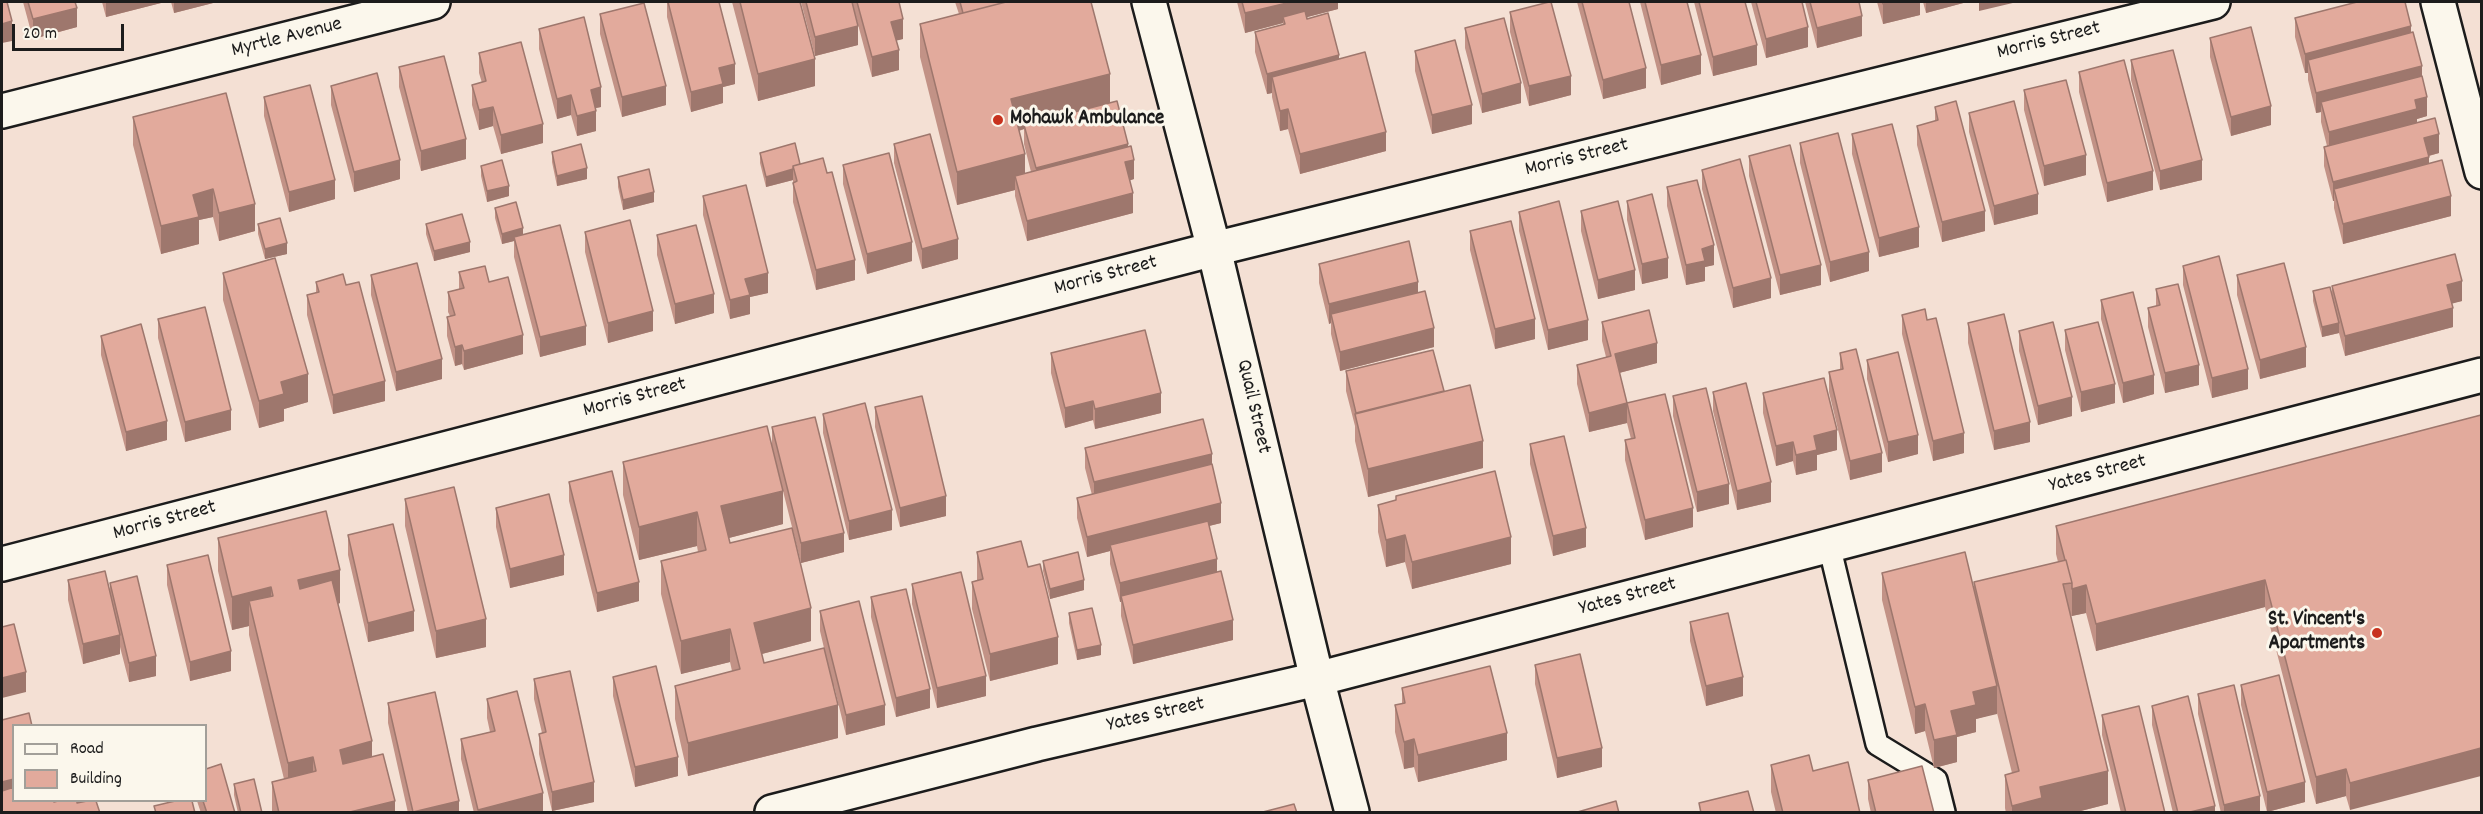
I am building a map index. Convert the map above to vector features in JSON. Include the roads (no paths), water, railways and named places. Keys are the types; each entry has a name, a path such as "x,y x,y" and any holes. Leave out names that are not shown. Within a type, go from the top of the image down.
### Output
{"street":[{"name":"Myrtle Avenue","path":"2,111 433,2"},
{"name":"Quail Street","path":"1149,2 1214,249 1317,679 1352,813"},
{"name":"Morris Street","path":"2,564 1214,249 2213,2"},
{"path":"2438,2 2481,172"},
{"name":"Yates Street","path":"772,813 1037,744 1317,679 2481,375"}],"lane":[{"path":"1829,545 1876,744 1936,780 1944,813"}],"place":[{"name":"Mohawk Ambulance","path":"998,120"},
{"name":"St. Vincent's Apartments","path":"2377,633"}]}
